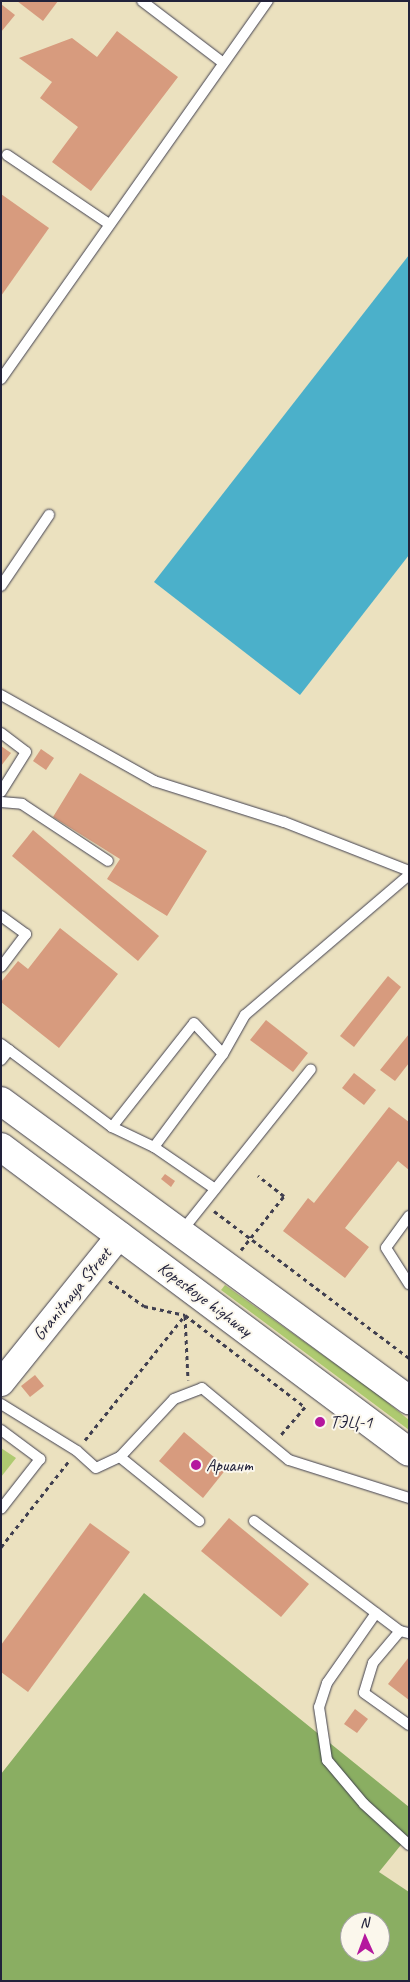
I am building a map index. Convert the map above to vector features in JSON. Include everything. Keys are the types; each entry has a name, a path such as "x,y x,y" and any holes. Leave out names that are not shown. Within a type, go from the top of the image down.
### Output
{"main road":[{"path":"1,1101 409,1400"},
{"name":"Kopeskoye highway","path":"1,1147 409,1452"},
{"name":"Granitnaya Street","path":"120,1235 143,1205"}],"street":[{"name":"Granitnaya Street","path":"1,1383 120,1235"}],"lane":[{"path":"142,1 222,62"},
{"path":"1,379 222,62 268,1"},
{"path":"8,155 109,224"},
{"path":"1,586 49,515"},
{"path":"1,695 154,781 284,822 409,870"},
{"path":"1,733 26,752 1,792"},
{"path":"1,802 22,804 108,861"},
{"path":"154,1147 223,1054 245,1014 409,875"},
{"path":"1,916 26,934 1,967"},
{"path":"112,1126 194,1023 223,1054"},
{"path":"1,1060 5,1047 112,1126 154,1147 215,1188"},
{"path":"181,1233 311,1069"},
{"path":"409,1216 386,1248 409,1284"},
{"path":"1,1404 77,1451 96,1468 120,1457 174,1399 202,1388 289,1460 409,1498"},
{"path":"1,1430 40,1459 1,1508"},
{"path":"120,1457 199,1521"},
{"path":"254,1521 404,1632 372,1663 364,1693 409,1725"},
{"path":"376,1613 327,1683 318,1708 327,1760 364,1804 409,1845"}],"path":[{"path":"229,1267 284,1196 258,1176"},
{"path":"204,1204 409,1358"},
{"path":"185,1316 188,1394"},
{"path":"185,1316 305,1407 272,1446"},
{"path":"1,1547 185,1316"}],"green space":[{"path":"225,1285 376,1393 409,1420 409,1430 221,1290"},
{"path":"1,1448 16,1458 1,1477"},
{"path":"144,1593 409,1807 409,1835 379,1872 409,1892 409,1981 1,1981 1,1774"}],"water":[{"path":"409,255 409,555 300,695 154,582"}],"building":[{"path":"17,1 58,1 43,21"},
{"path":"1,4 15,15 1,32"},
{"path":"117,31 178,77 91,191 52,162 78,127 40,98 52,82 19,58 72,38 97,57"},
{"path":"1,194 49,228 1,296"},
{"path":"1,746 11,753 1,766"},
{"path":"41,749 54,758 46,770 33,761"},
{"path":"80,773 207,851 167,916 107,879 120,859 53,817"},
{"path":"33,830 159,936 138,961 12,856"},
{"path":"60,928 118,974 59,1048 1,1002 1,982 18,961 28,969"},
{"path":"388,976 401,987 354,1047 340,1036"},
{"path":"266,1020 308,1053 293,1072 250,1040"},
{"path":"409,1034 409,1063 395,1081 380,1070"},
{"path":"354,1073 376,1090 364,1105 342,1088"},
{"path":"389,1107 409,1122 409,1170 398,1161 345,1228 369,1247 345,1278 283,1231 308,1198 314,1203"},
{"path":"165,1174 175,1181 171,1187 161,1179"},
{"path":"35,1375 44,1386 30,1397 21,1386"},
{"path":"184,1432 227,1468 203,1498 159,1461"},
{"path":"229,1518 309,1584 281,1617 201,1551"},
{"path":"90,1523 130,1552 28,1692 1,1672 1,1645"},
{"path":"409,1657 409,1700 388,1684"},
{"path":"355,1709 368,1719 357,1733 344,1724"}],"place":[{"name":"ТЭЦ-1","path":"320,1422"},
{"name":"Ариант","path":"196,1465"}]}
